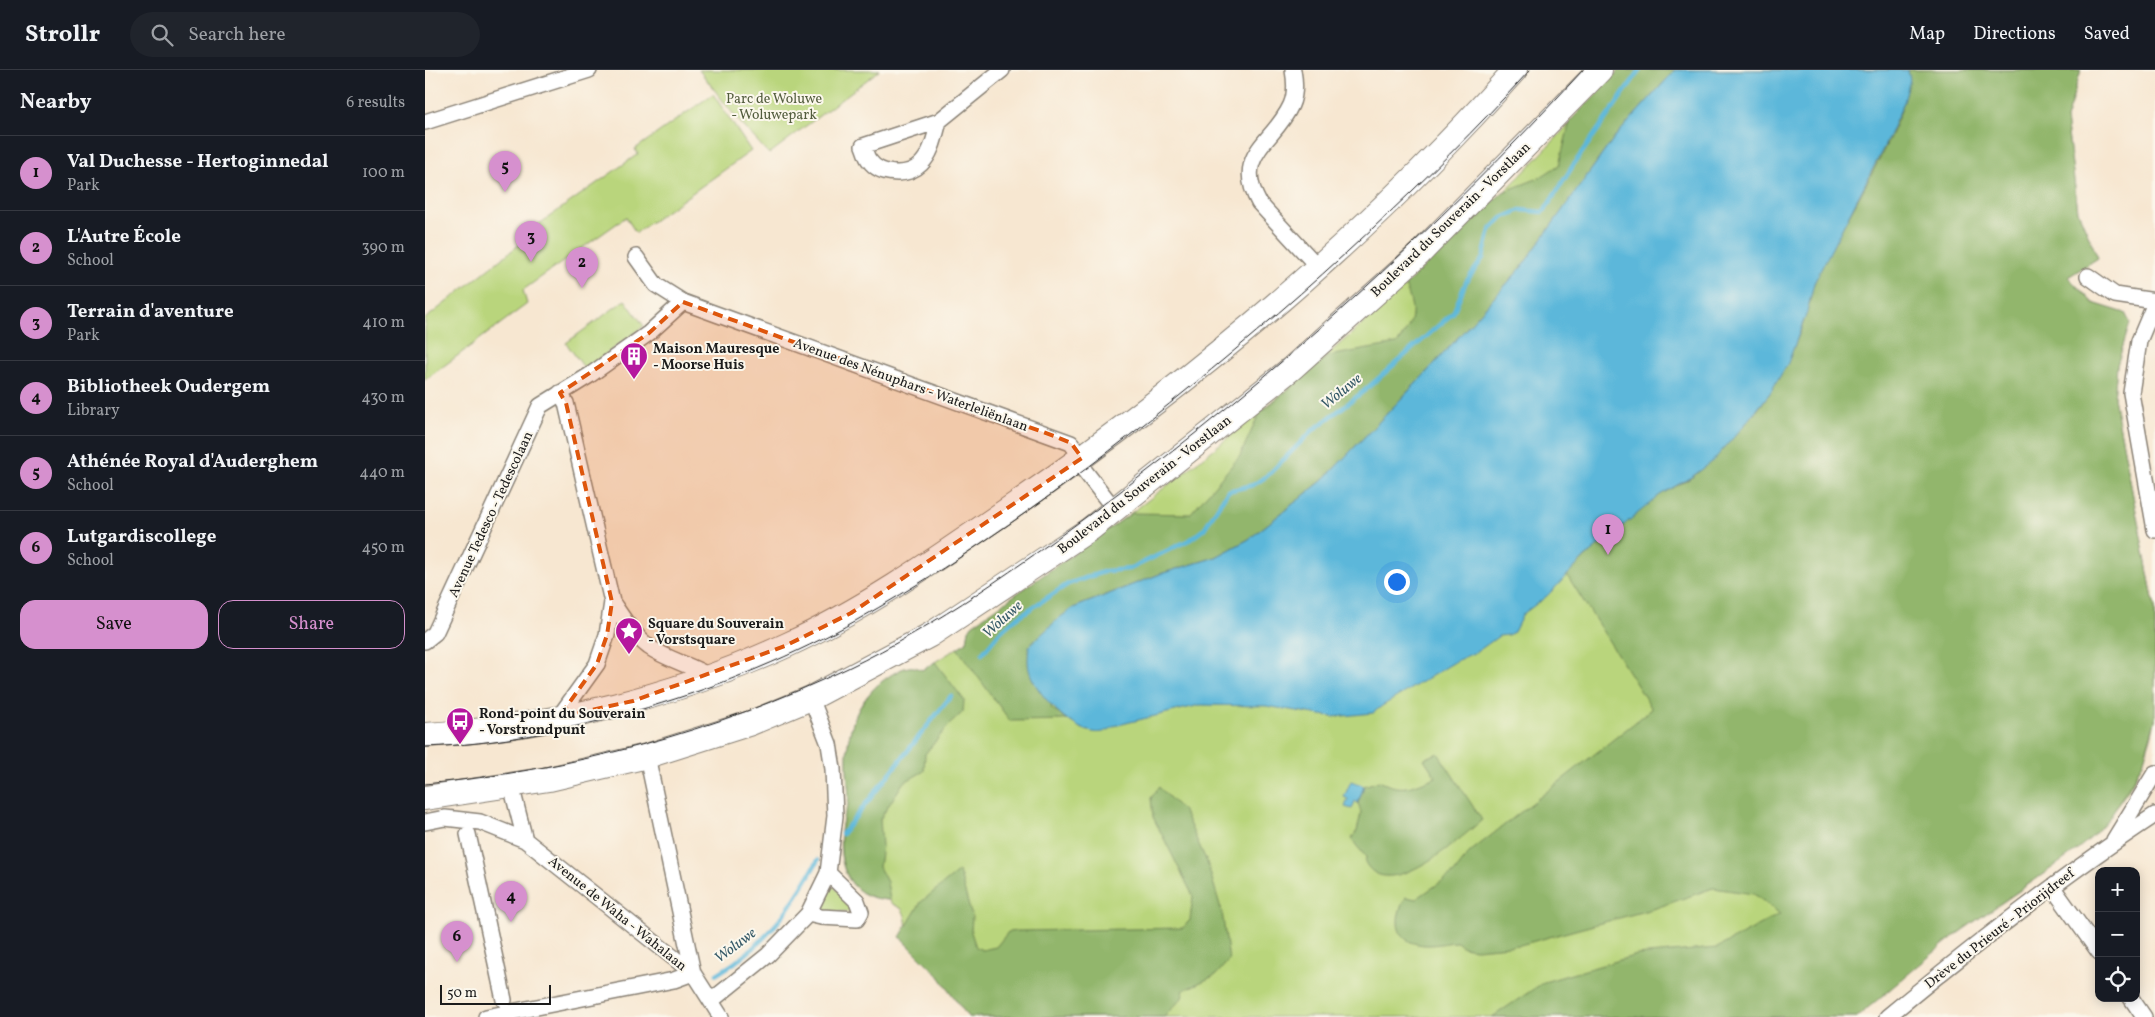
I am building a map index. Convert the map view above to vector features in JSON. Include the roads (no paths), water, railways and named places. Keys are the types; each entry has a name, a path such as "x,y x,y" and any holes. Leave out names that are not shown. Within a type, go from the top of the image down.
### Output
{"main road":[{"path":"425,735 523,723 633,701 709,676 785,646 851,613 962,541 1082,458 1253,326 1441,150 1515,70"},
{"name":"Boulevard du Souverain - Vorstlaan","path":"425,798 511,785 647,756 751,723 811,698 930,635 1029,572 1115,510 1292,368 1418,254 1600,70"}],"street":[{"path":"425,122 589,70"},
{"path":"939,121 932,146 921,164 902,174 882,170 870,161 863,146 939,121 1002,70"},
{"path":"1293,70 1295,85 1292,104 1253,157 1249,171 1252,191 1259,203 1318,267"},
{"name":"Avenue des Nénuphars - Waterleliënlaan","path":"636,257 656,285 683,302 1054,436 1071,443 1082,458"},
{"path":"2088,276 2115,295 2155,302 2139,341 2131,393 2155,530"},
{"name":"Avenue Tedesco - Tedescolaan","path":"425,641 435,633 540,406 649,333 683,302"},
{"path":"560,393 566,403 612,602 629,629 650,648 694,667 709,676"},
{"path":"1082,458 1084,470 1115,510"},
{"path":"559,717 597,664 607,635 612,602"},
{"path":"711,1001 768,955 807,914 828,873 835,816 833,769 829,744 811,698"},
{"path":"486,1017 674,980 693,973 647,756"},
{"path":"2113,842 2155,774"},
{"path":"511,785 525,840"},
{"name":"Drève du Prieuré - Priorijdreef","path":"1887,1017 1939,974 2113,842 2155,816"},
{"name":"Avenue de Waha - Wahalaan","path":"425,822 445,818 480,822 525,840 693,973 721,1017"},
{"path":"468,834 504,1000"},
{"path":"807,914 821,917 857,918 861,912 857,901 828,873"},
{"path":"2053,888 2095,946"},
{"path":"2134,1002 2144,1017"}],"water":[{"path":"1675,70 1908,70 1910,80 1904,102 1885,145 1814,283 1807,312 1788,363 1770,393 1712,462 1693,476 1660,495 1585,557 1547,596 1523,614 1514,632 1499,636 1478,651 1458,660 1373,713 1333,717 1266,706 1200,705 1114,726 1104,732 1091,732 1079,727 1054,707 1043,695 1030,673 1028,663 1029,646 1059,618 1073,608 1160,574 1216,557 1249,539 1323,480 1424,375 1521,268 1614,138"},
{"path":"1351,781 1364,786 1358,803 1355,801 1352,809 1345,807 1348,799 1344,797"}],"waterway":[{"name":"Woluwe","path":"982,654 1000,632 1015,619 1068,584 1106,571 1130,569 1191,539 1204,529 1228,491 1253,485 1267,476 1312,431 1364,391 1453,313 1466,282 1483,258 1490,230 1502,218 1520,210 1542,212 1545,210 1574,164 1640,70"},
{"name":"Woluwe","path":"842,834 951,696"},
{"name":"Woluwe","path":"717,974 750,951 776,924 798,894 818,860"}],"tram line":[{"path":"425,747 479,743 534,735 648,708 758,668 809,645 901,595 986,540 1110,451 1234,351 1279,313 1408,195 1530,70"},
{"path":"425,784 480,778 588,758 642,745 694,729 798,691 881,651 947,613 1010,572 1101,506 1166,457 1292,353 1412,244 1583,70"}],"place":[{"name":"Athénée Royal d'Auderghem","path":"505,192"},
{"name":"Terrain d'aventure","path":"531,262"},
{"name":"L'Autre École","path":"582,288"},
{"name":"Maison Mauresque - Moorse Huis","path":"634,380"},
{"name":"Val Duchesse - Hertoginnedal","path":"1608,555"},
{"name":"Square du Souverain - Vorstsquare","path":"629,655"},
{"name":"Rond-point du Souverain - Vorstrondpunt","path":"460,745"},
{"name":"Bibliotheek Oudergem","path":"511,922"},
{"name":"Lutgardiscollege","path":"457,962"}],"park label":[{"name":"Parc de Woluwe - Woluwepark","path":"774,106"}]}
